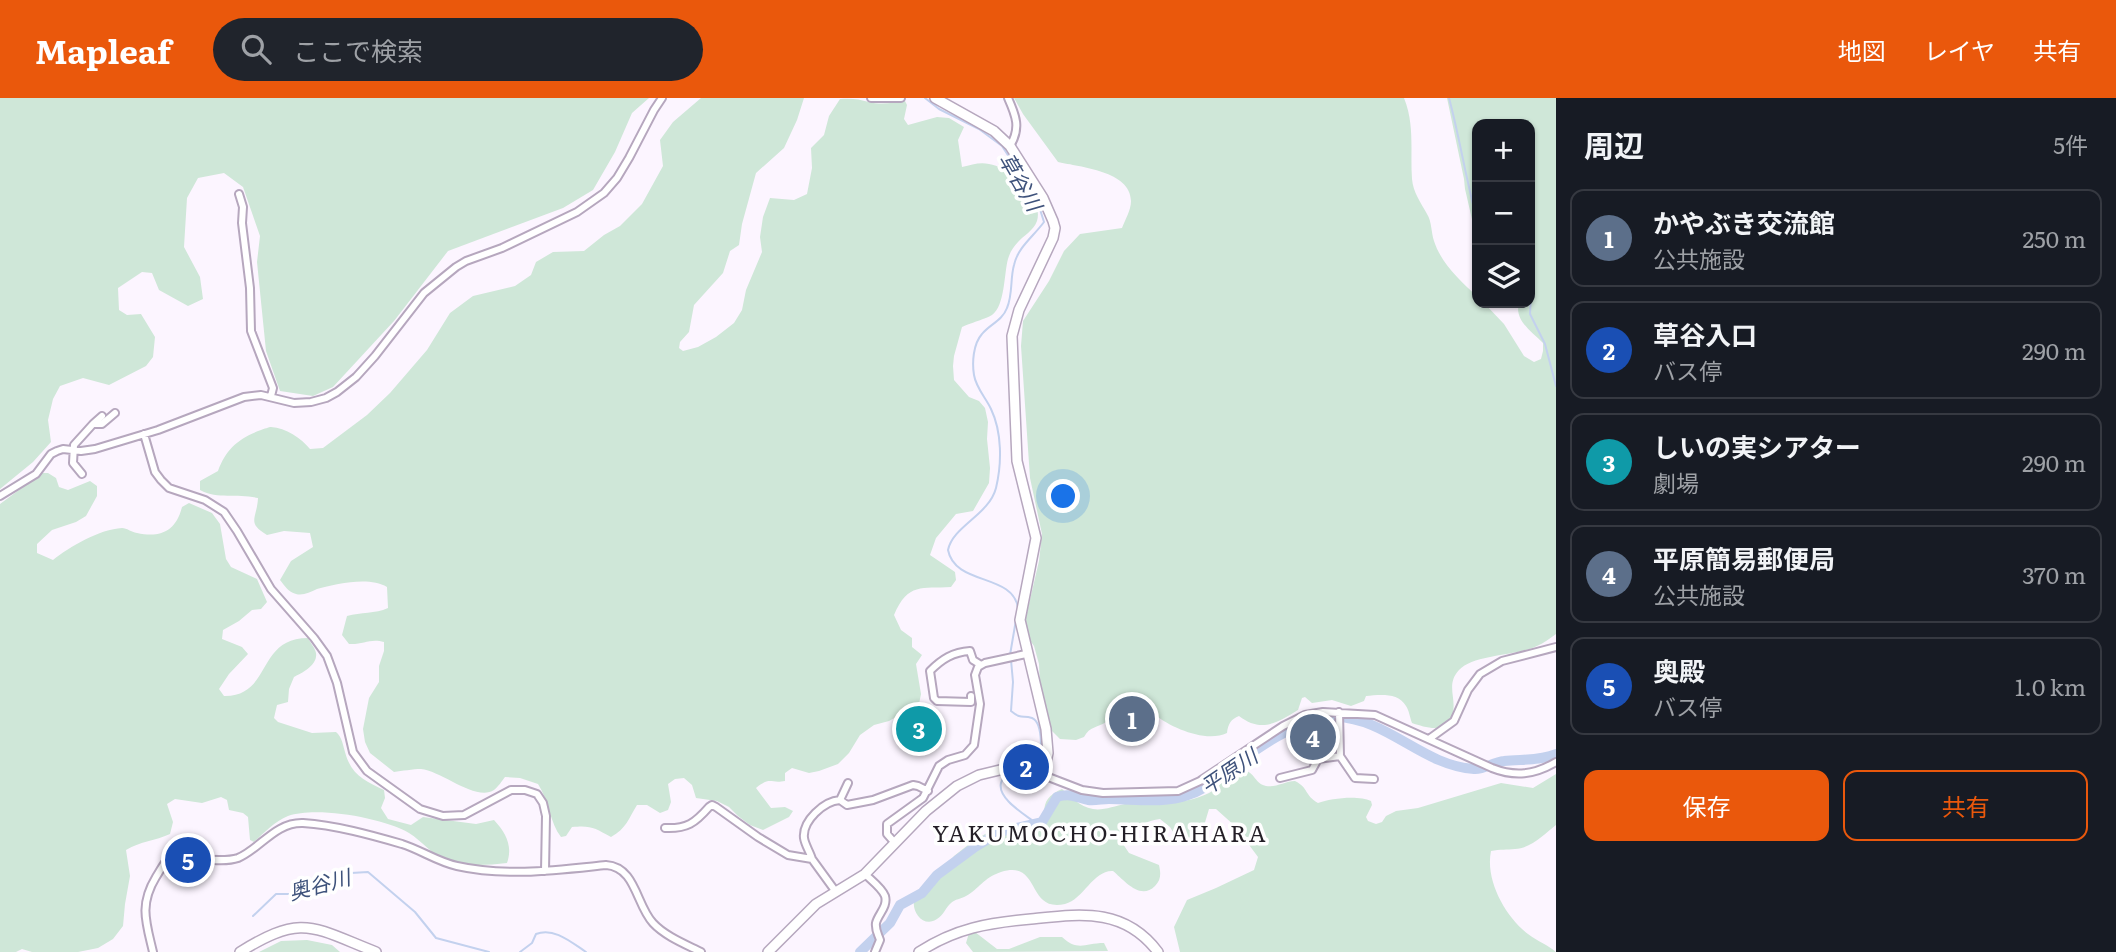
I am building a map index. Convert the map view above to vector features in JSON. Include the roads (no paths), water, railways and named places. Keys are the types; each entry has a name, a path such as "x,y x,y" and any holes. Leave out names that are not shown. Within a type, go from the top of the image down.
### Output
{"main road":[{"path":"768,952 808,910 865,874 932,805 968,780 1008,768 1023,768 1038,773 1047,763 1048,740 1020,620 1036,538 1017,461 1012,336 1015,320 1049,248 1055,228 1043,198 1010,146 993,131 935,98"},
{"path":"919,952 968,928 1077,914 1101,916 1125,924 1142,935 1158,952"},
{"path":"240,952 265,936 298,927 316,928 376,952"}],"street":[{"path":"0,496 36,474 51,454 57,451 88,451 144,434 244,397 271,396 294,403 311,402 337,392 375,356 424,293 456,267 577,212 598,198 617,178 663,98"},
{"path":"871,98 901,98"},
{"path":"1008,98 1017,122 1016,136 1010,146"},
{"path":"239,194 243,207 251,331 273,388 271,396"},
{"path":"93,424 102,424 115,413"},
{"path":"82,474 72,463 76,441 102,416"},
{"path":"144,434 155,472 161,480 169,488 205,500 224,512 271,589 327,656 337,683 353,752 367,771 420,809 443,816 464,815 511,790 525,790 537,794 547,816 545,870"},
{"path":"1429,739 1454,721 1468,690 1480,674 1502,661 1556,647"},
{"path":"971,696 971,702 937,701 934,698 930,671 952,653 959,651 970,651 973,660 981,665"},
{"path":"894,843 887,834 887,824 919,803 928,791 939,766 965,755 974,745 980,704 975,675 981,665 1026,653"},
{"path":"1038,773 1082,790 1103,793 1178,790 1200,781 1268,734 1314,713 1375,715 1491,768 1511,774 1521,775 1542,770 1556,762"},
{"path":"1339,713 1340,756 1356,778 1374,779"},
{"path":"1280,778 1312,770 1318,759 1340,756"},
{"path":"839,800 848,783"},
{"path":"839,800 844,805 851,805 913,785 928,791"},
{"path":"836,891 812,859 804,835 806,827 827,804 839,800"},
{"path":"665,828 678,829 692,824 712,805 788,855 812,859"},
{"path":"153,952 145,914 145,900 165,862 172,858 239,858 273,833 290,824 300,823 326,826 403,845 460,867 516,872 606,865 621,869 656,926 701,952"},
{"path":"865,874 884,893 885,898 884,908 876,922 878,935 875,952"}],"waterway":[{"name":"草谷川","path":"925,98 939,109 979,129 1002,146 1037,200 1044,222 1022,247 1016,259 1005,312 982,334 975,348 975,380 991,409 997,428 1000,448 998,478 996,488 986,506 957,534 948,550 961,569 1006,589 1014,597 1018,608 1010,655"},
{"path":"1449,98 1472,199"},
{"path":"1530,308 1530,314 1545,344 1556,386"},
{"path":"1011,660 1011,711 1032,718 1039,727 1041,750 1037,768"},
{"name":"平原川","path":"860,952 890,923 900,905 922,893 937,875 1000,832 1042,822 1057,797 1069,795 1091,800 1178,798 1203,788 1277,737 1307,723 1336,717 1354,719 1389,733 1438,760 1474,769 1500,762 1537,759 1556,754"},
{"path":"1031,774 1003,778 1001,789 1013,806 1037,824"},
{"name":"奥谷川","path":"253,916 276,894 290,894 328,879 347,879 351,873 368,872 415,912 436,938 489,952"},
{"name":"奥谷川","path":"520,952 532,943 536,934 543,932 556,934 586,952"}],"place":[{"name":"かやぶき交流館","path":"1132,719"},
{"name":"しいの実シアター","path":"919,729"},
{"name":"平原簡易郵便局","path":"1313,737"},
{"name":"草谷入口","path":"1026,767"},
{"name":"奥殿","path":"188,860"}],"district":[{"name":"YAKUMOCHO-HIRAHARA","path":"1100,832"}]}
